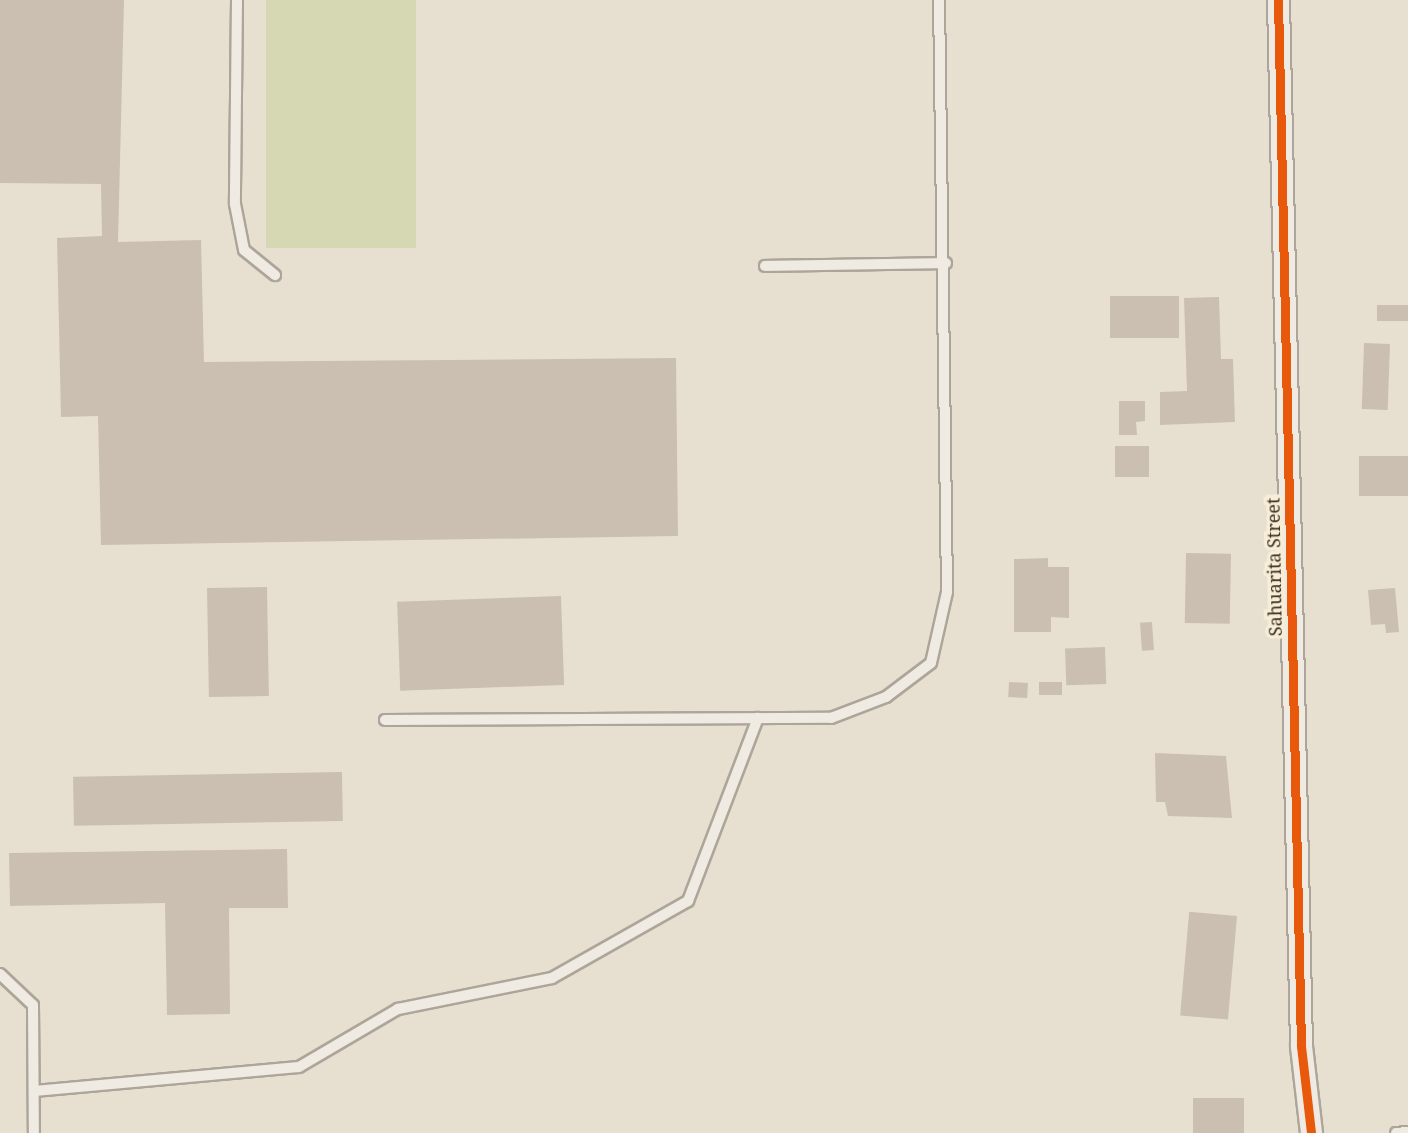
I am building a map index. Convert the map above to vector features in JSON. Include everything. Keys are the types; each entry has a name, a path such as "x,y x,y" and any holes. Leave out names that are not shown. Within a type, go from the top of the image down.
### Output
{"street":[{"name":"Sahuarita Street","path":"1278,0 1301,1046 1311,1133"}],"lane":[{"path":"237,0 235,204 244,250 275,275"},
{"path":"385,720 831,718 886,697 931,663 947,592 946,263 939,0"},
{"path":"765,266 946,263"},
{"path":"34,1091 299,1067 398,1009 552,978 688,901 758,719"},
{"path":"0,974 33,1005 34,1133"},
{"path":"1396,1133 1408,1132"}],"green space":[{"path":"266,0 416,0 416,248 266,248"}],"building":[{"path":"0,0 124,0 118,242 201,240 204,362 676,358 678,536 101,545 98,416 61,417 57,238 102,236 101,184 0,183"},
{"path":"1110,296 1179,296 1179,338 1110,338"},
{"path":"1219,297 1221,359 1233,359 1235,422 1160,425 1160,392 1187,391 1184,298"},
{"path":"1377,305 1408,305 1408,321 1377,321"},
{"path":"1364,343 1390,344 1388,410 1362,409"},
{"path":"1119,401 1145,401 1145,421 1136,422 1137,435 1119,435"},
{"path":"1115,446 1149,446 1149,477 1115,477"},
{"path":"1359,456 1408,456 1408,496 1359,496"},
{"path":"1186,553 1231,554 1230,624 1185,623"},
{"path":"1048,558 1048,567 1069,567 1069,618 1051,617 1051,632 1014,632 1014,559"},
{"path":"267,587 269,696 209,697 207,588"},
{"path":"1395,588 1399,632 1386,633 1385,624 1371,625 1368,590"},
{"path":"561,596 564,685 400,691 397,602"},
{"path":"1152,622 1154,650 1142,651 1140,623"},
{"path":"1105,647 1106,684 1066,685 1065,648"},
{"path":"1009,682 1028,683 1027,698 1008,697"},
{"path":"1039,682 1062,682 1062,695 1039,695"},
{"path":"1155,753 1226,756 1232,818 1168,816 1165,802 1156,802"},
{"path":"342,772 343,821 74,826 73,777"},
{"path":"287,849 288,908 229,908 230,1014 167,1015 165,903 10,906 9,853"},
{"path":"1189,912 1237,916 1228,1020 1180,1015"},
{"path":"1193,1098 1244,1098 1244,1133 1193,1133"}],"cycle path":[{"path":"1278,0 1301,1046 1311,1133"}]}
